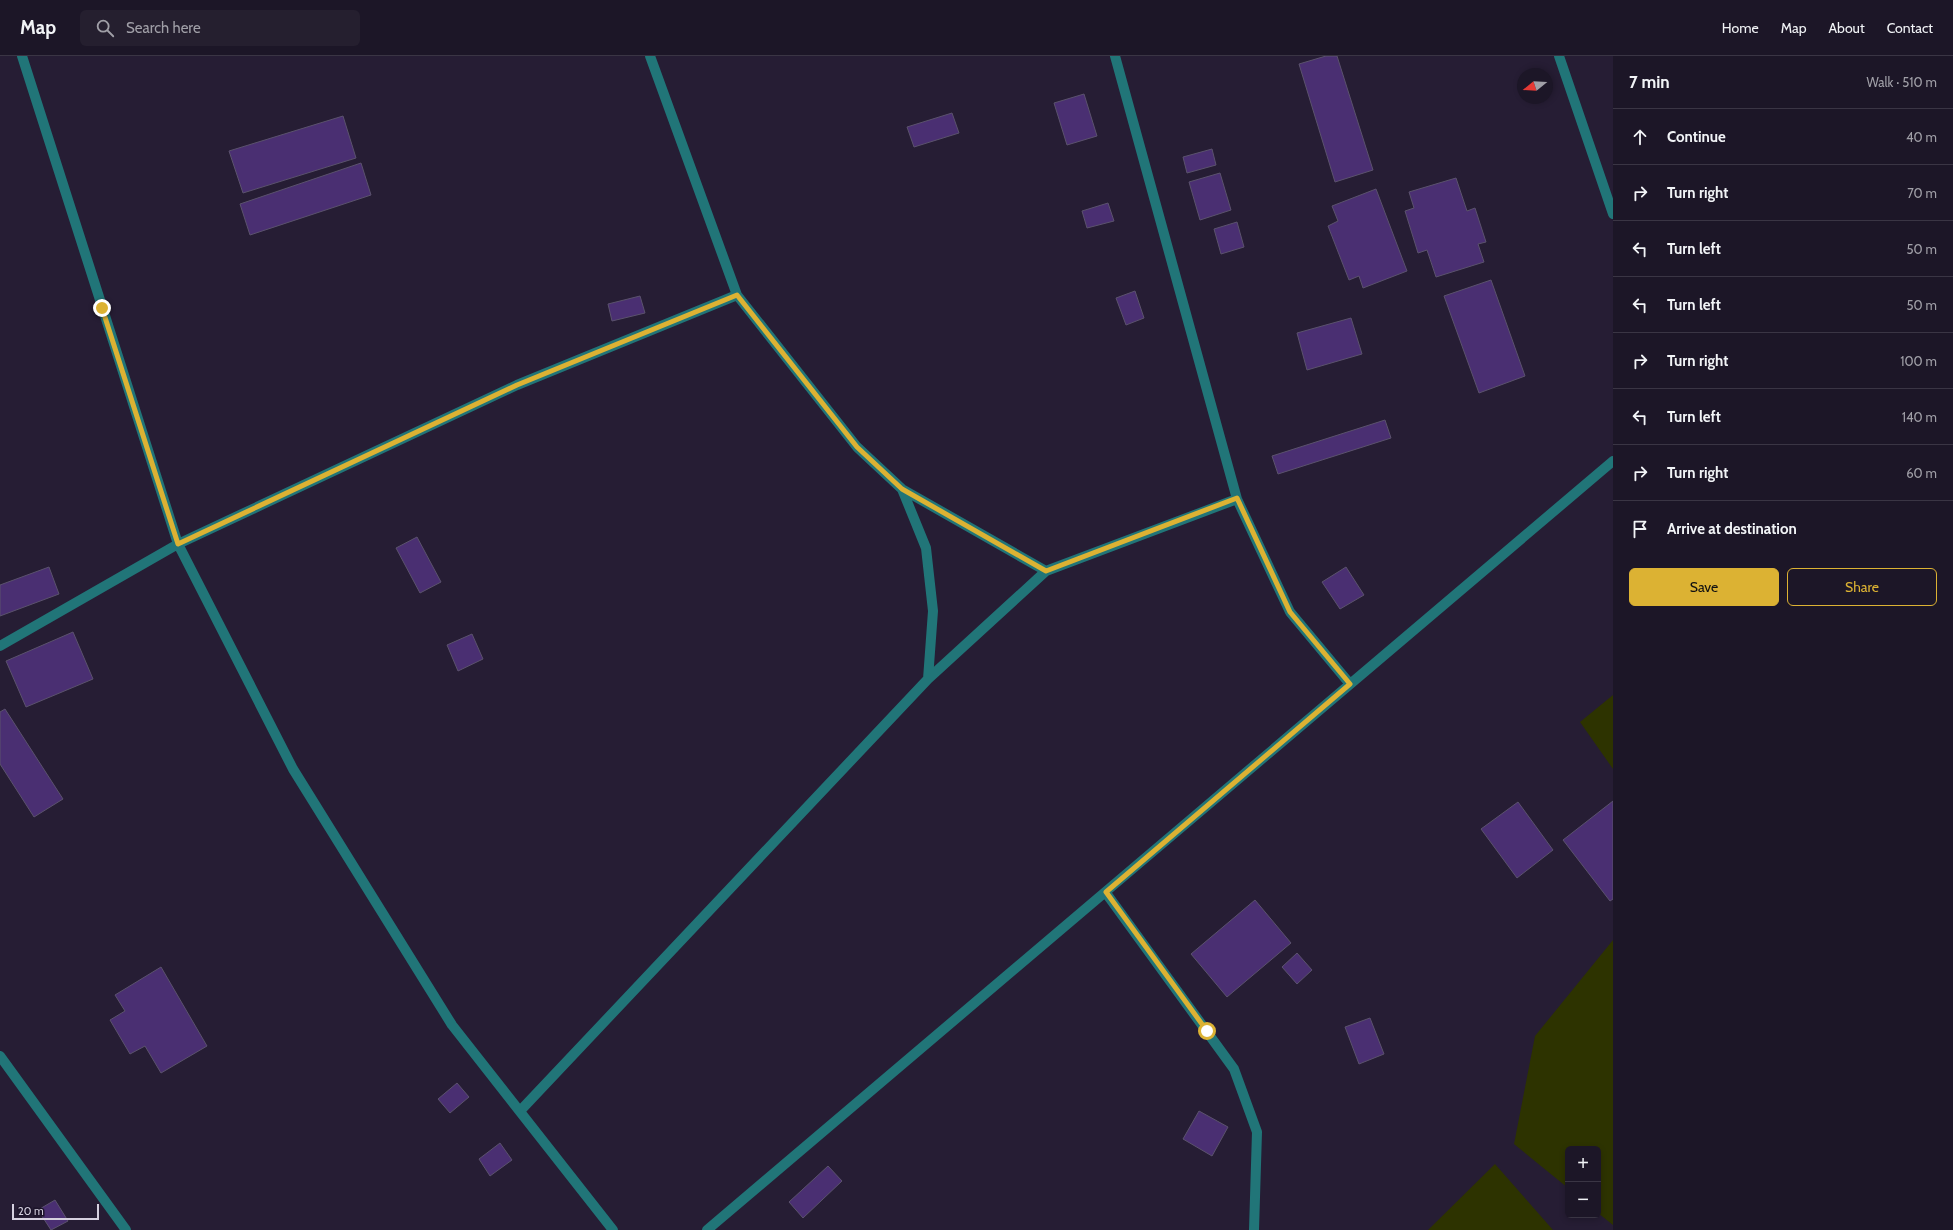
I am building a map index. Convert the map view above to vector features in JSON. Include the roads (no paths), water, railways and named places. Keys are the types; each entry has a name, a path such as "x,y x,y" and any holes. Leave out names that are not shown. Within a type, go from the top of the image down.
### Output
{"street":[{"path":"22,56 178,544 293,769 452,1025 613,1230"},
{"path":"650,56 737,295 857,447 902,489 1046,571"},
{"path":"1115,56 1237,498 1290,612 1350,684"},
{"path":"1559,56 1613,214"},
{"path":"0,646 178,544 517,385 737,295"},
{"path":"707,1230 1613,461"},
{"path":"902,489 926,548 933,611 928,679"},
{"path":"520,1111 928,679 1046,571 1237,498"},
{"path":"1106,892 1234,1069 1257,1132 1254,1230"},
{"path":"0,1056 126,1230"}]}
